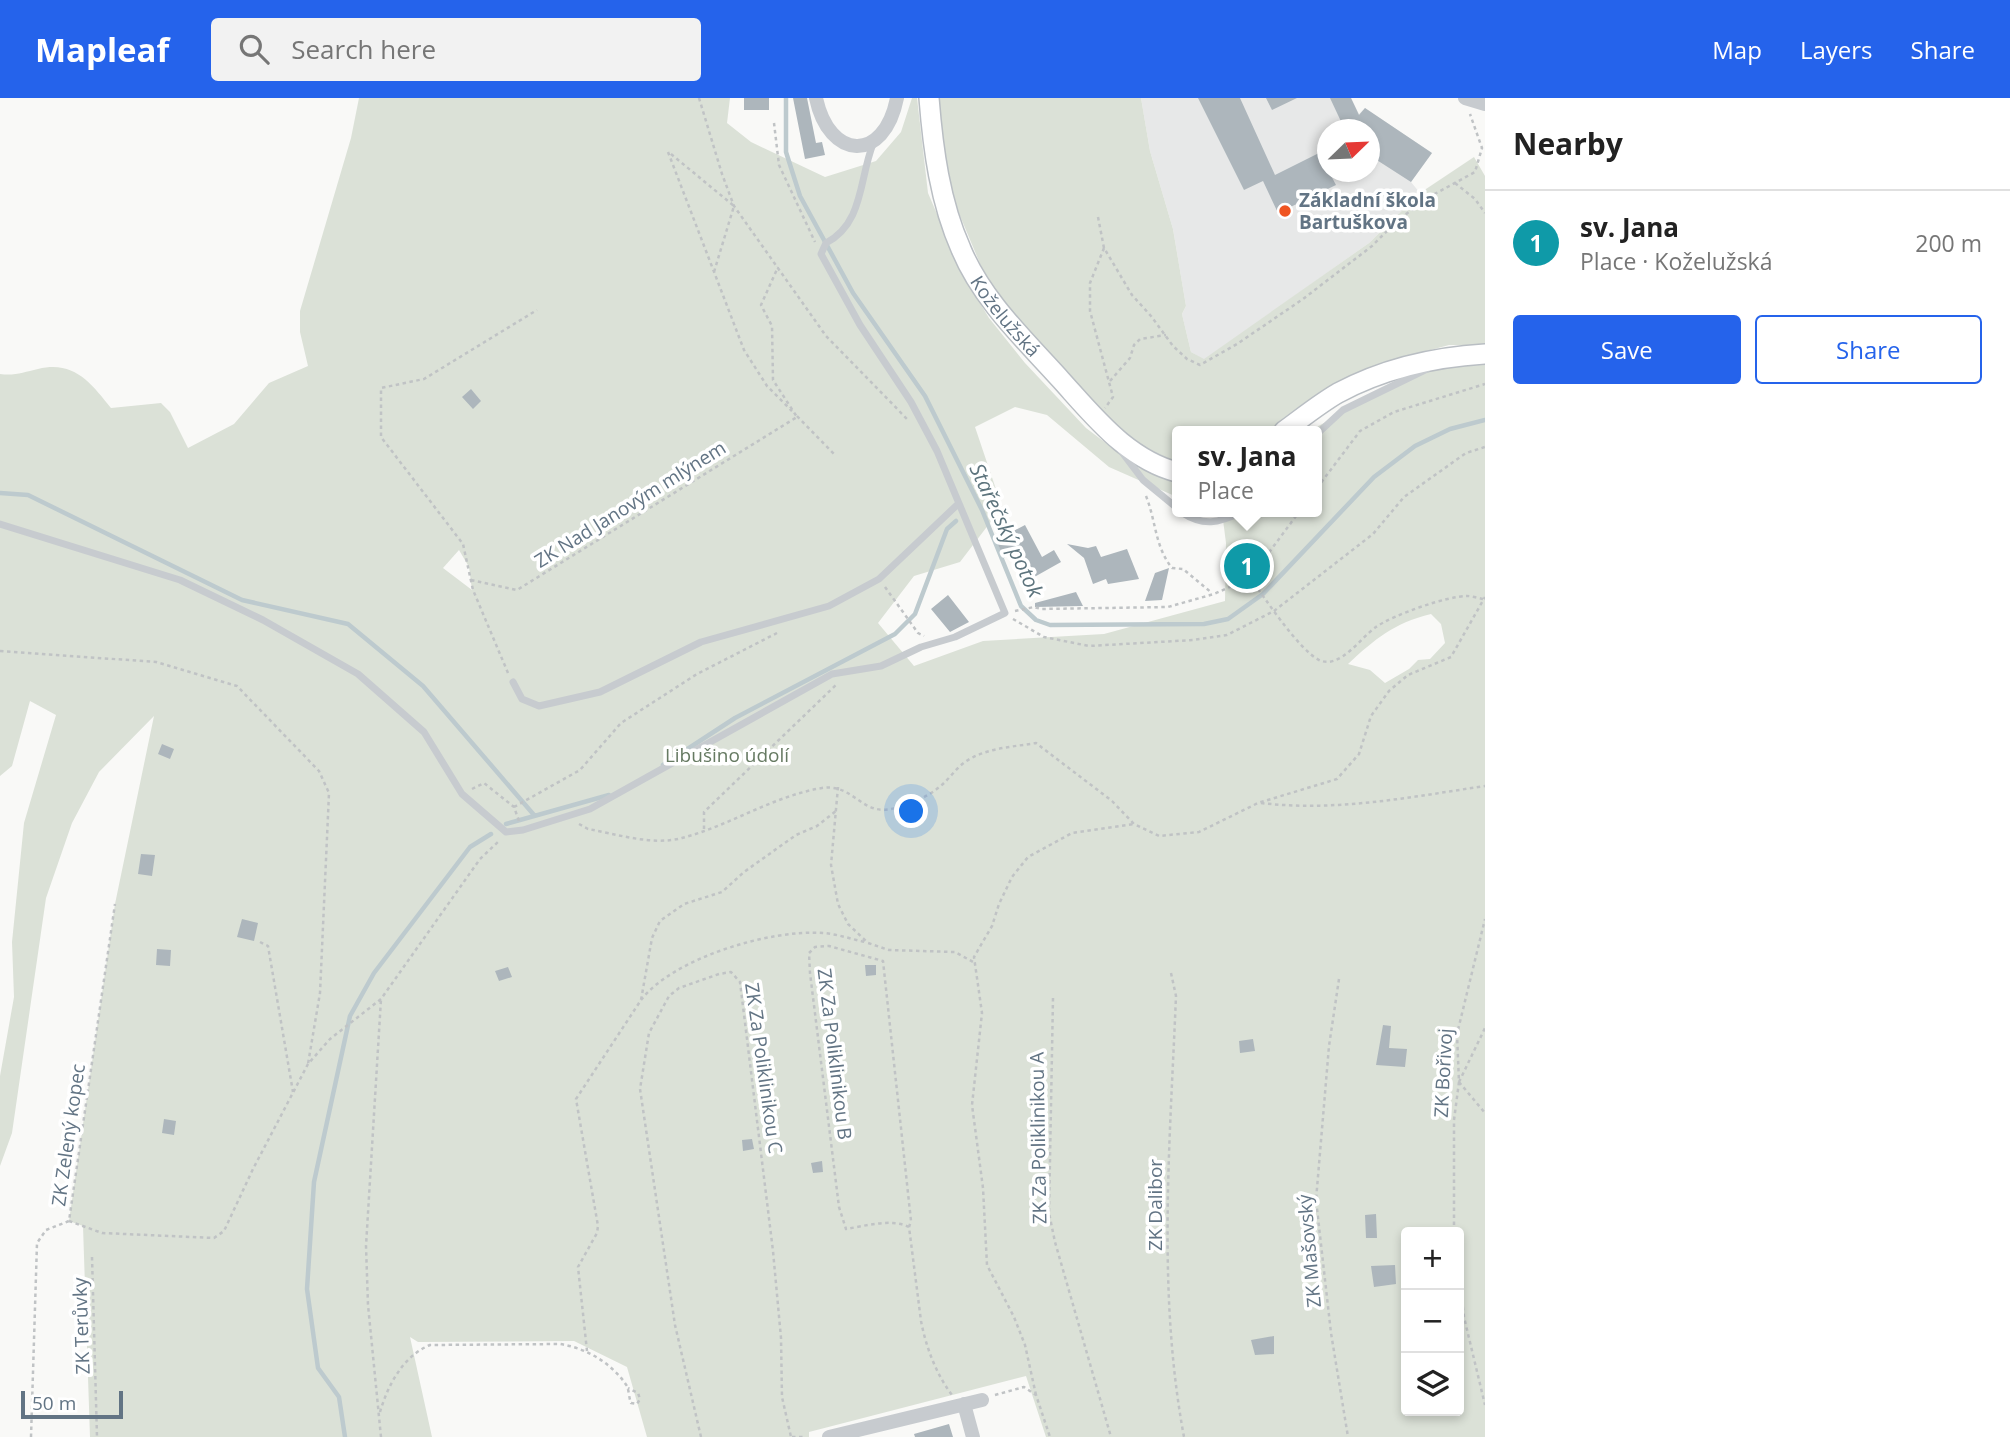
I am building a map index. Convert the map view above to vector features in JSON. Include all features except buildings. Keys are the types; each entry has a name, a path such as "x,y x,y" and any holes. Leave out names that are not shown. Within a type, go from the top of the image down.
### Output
{"main road":[{"name":"Koželužská","path":"929,98 935,150 947,209 961,251 971,271 998,309 1096,418 1130,450 1172,470"},
{"path":"1291,426 1328,400 1361,383 1408,366 1485,354"}],"street":[{"path":"816,98 819,113 828,130 846,142 861,147 873,143 888,125 897,98"},
{"path":"828,1437 982,1400"},
{"path":"964,1405 973,1437"}],"lane":[{"path":"0,524 180,580 262,620 358,674 424,733 462,794 506,832 523,830 590,809 832,674 881,666 955,637 1005,613 937,450 911,402 860,325 821,254 826,243 847,224 856,209 873,143"},
{"path":"1322,429 1343,410 1451,358"},
{"path":"1096,418 1136,471 1172,504"},
{"path":"513,682 522,699 539,706 600,692 702,642 829,606 878,579 958,504"},
{"path":"1190,517 1199,523 1230,517"}],"path":[{"path":"699,98 734,206 714,272"},
{"path":"1098,217 1104,248 1132,295 1173,346 1187,359 1200,365 1303,299 1431,196 1475,172 1482,148 1470,116 1474,101"},
{"path":"774,122 779,165 821,254"},
{"path":"834,454 767,386 744,349 668,152 734,206 826,335 909,422"},
{"path":"1455,183 1475,199 1485,212"},
{"path":"1096,418 1113,397 1090,311 1090,283 1104,248"},
{"path":"778,267 761,305 772,326 773,380 797,416"},
{"path":"513,682 473,590 463,544 381,437 381,388 424,379 537,310"},
{"path":"1110,381 1130,358 1134,345 1140,340 1166,335"},
{"path":"1322,481 1360,431 1394,412 1485,384"},
{"name":"ZK Nad Janovým mlýnem","path":"471,580 517,590 797,416"},
{"path":"1005,613 1044,637 1089,646 1193,640 1227,635 1274,611 1373,534 1404,497 1465,453 1485,447"},
{"path":"1136,471 1154,516 1156,537 1163,556 1172,568 1182,569 1214,594"},
{"path":"1005,613 1034,607 1168,607 1214,594 1250,578 1296,517"},
{"path":"566,817 587,828 652,840 680,839 772,803 821,788 838,787 872,809 891,809 937,789 965,762 989,751 1036,743 1112,801 1134,824 1158,836 1199,832 1258,803 1337,779 1359,754 1371,716 1389,691 1408,675 1451,657 1485,599 1469,596 1430,604 1377,626 1340,657 1330,662 1316,658 1302,645 1250,578"},
{"path":"878,579 918,633 935,643"},
{"path":"513,807 580,770 621,723 697,674 781,631"},
{"path":"0,651 156,662 237,686 319,771 329,793 320,993 308,1065"},
{"path":"704,830 704,813 851,670"},
{"path":"462,794 484,783 513,807 523,830"},
{"path":"1258,803 1283,806 1363,803 1485,786"},
{"path":"838,787 831,864 838,904 848,924 868,943"},
{"path":"641,1000 652,938 660,921 684,904 722,892 744,872 796,835 817,826 836,811"},
{"path":"1050,1437 1025,1345 987,1265 983,1188 972,1105 982,1013 974,957 992,926 1012,877 1028,857 1072,833 1134,824"},
{"path":"69,1221 102,1234 215,1238 224,1231 253,1169 308,1065 330,1039 381,999 480,859 506,832"},
{"name":"ZK Zelený kopec","path":"32,1437 37,1243 46,1230 69,1221 115,904"},
{"name":"ZK Bořivoj","path":"1454,1227 1454,1120 1459,1082 1457,1034 1485,919"},
{"path":"587,1351 578,1267 597,1233 597,1226 576,1099 652,986 670,973 737,946 789,935 823,933 888,950 956,952 975,963"},
{"path":"260,942 268,946 293,1092"},
{"name":"ZK Za Poliklinikou B","path":"909,1227 902,1223 891,1223 846,1229 839,1207 810,973 809,953 815,947 829,946 883,961 911,1221 909,1227 923,1334 942,1381 964,1405"},
{"name":"ZK Za Poliklinikou C","path":"701,1437 676,1325 640,1089 649,1033 669,996 679,988 731,972 740,982 762,1154 782,1338 782,1397 792,1437 805,1437"},
{"name":"ZK Dalibor","path":"1171,973 1175,996 1168,1186 1169,1322 1174,1383 1184,1437"},
{"name":"ZK Mašovský","path":"1339,979 1329,1046 1316,1200 1331,1332 1349,1437"},
{"name":"ZK Za Poliklinikou A","path":"1053,998 1049,1213 1111,1437"},
{"path":"381,999 366,1246 368,1305 381,1437"},
{"path":"1485,1028 1459,1082 1485,1113"},
{"name":"ZK Terůvky","path":"92,1257 97,1437"},
{"path":"1461,1290 1464,1317 1485,1405"},
{"path":"379,1415 387,1387 395,1376 421,1349 430,1345 560,1344 577,1347 596,1355 628,1388 638,1393 638,1404 631,1403 628,1388"},
{"path":"982,1400 1024,1387 1037,1395"}],"shaded area":[{"name":"Základní škola Bartuškova","path":"1141,98 1351,98 1359,114 1365,108 1432,153 1411,182 1420,193 1369,243 1204,360 1191,352 1182,314 1186,306 1173,229 1150,151"}],"green space":[{"name":"Libušino údolí","path":"359,98 730,98 727,123 751,142 825,177 876,161 901,132 912,98 917,98 928,193 963,275 989,318 1025,363 1086,428 1139,468 1172,480 1172,495 1109,467 1047,415 1015,407 975,427 1002,507 960,562 914,576 878,623 914,666 983,641 1104,634 1225,601 1226,543 1223,517 1322,517 1322,426 1318,426 1412,376 1452,366 1485,365 1485,1437 1046,1437 1026,1376 809,1432 809,1437 647,1437 627,1367 574,1341 418,1342 410,1337 432,1437 90,1437 83,1226 69,1221 115,904 154,716 99,772 72,823 46,898 12,1133 0,1166 0,1076 14,997 12,942 24,823 56,715 30,701 12,766 0,776 0,374 62,368 89,382 111,408 161,403 170,412 188,448 234,424 269,383 308,366 300,332 300,311 351,138","holes":["459,550 469,567 472,590 443,568","1431,614 1441,624 1445,643 1430,659 1418,660 1409,669 1385,683 1370,670 1348,664 1386,633 1406,622"]},
{"path":"937,98 1141,98 1150,151 1173,229 1186,306 1182,314 1191,352 1204,359 1369,243 1420,193 1474,157 1485,176 1485,345 1449,345 1405,357 1276,426 1172,426 1172,460 1149,450 1099,413 1005,306 981,266 948,187"}],"waterway":[{"name":"Stařečský potok","path":"786,98 786,152 800,196 853,293 925,396 982,510 1021,606 1036,620 1050,625 1204,624 1228,619 1263,594 1374,477 1415,446 1450,429 1485,420"},
{"path":"0,493 28,495 242,600 348,624 423,686 534,815"},
{"path":"663,765 735,718 895,634 915,614 947,529 956,521"},
{"path":"506,824 609,795"},
{"path":"345,1437 339,1397 318,1368 307,1289 314,1182 350,1016 374,973 470,847 491,834"}],"place":[{"name":"Základní škola Bartuškova","path":"1285,211"},
{"name":"sv. Jana","path":"1247,566"}]}
